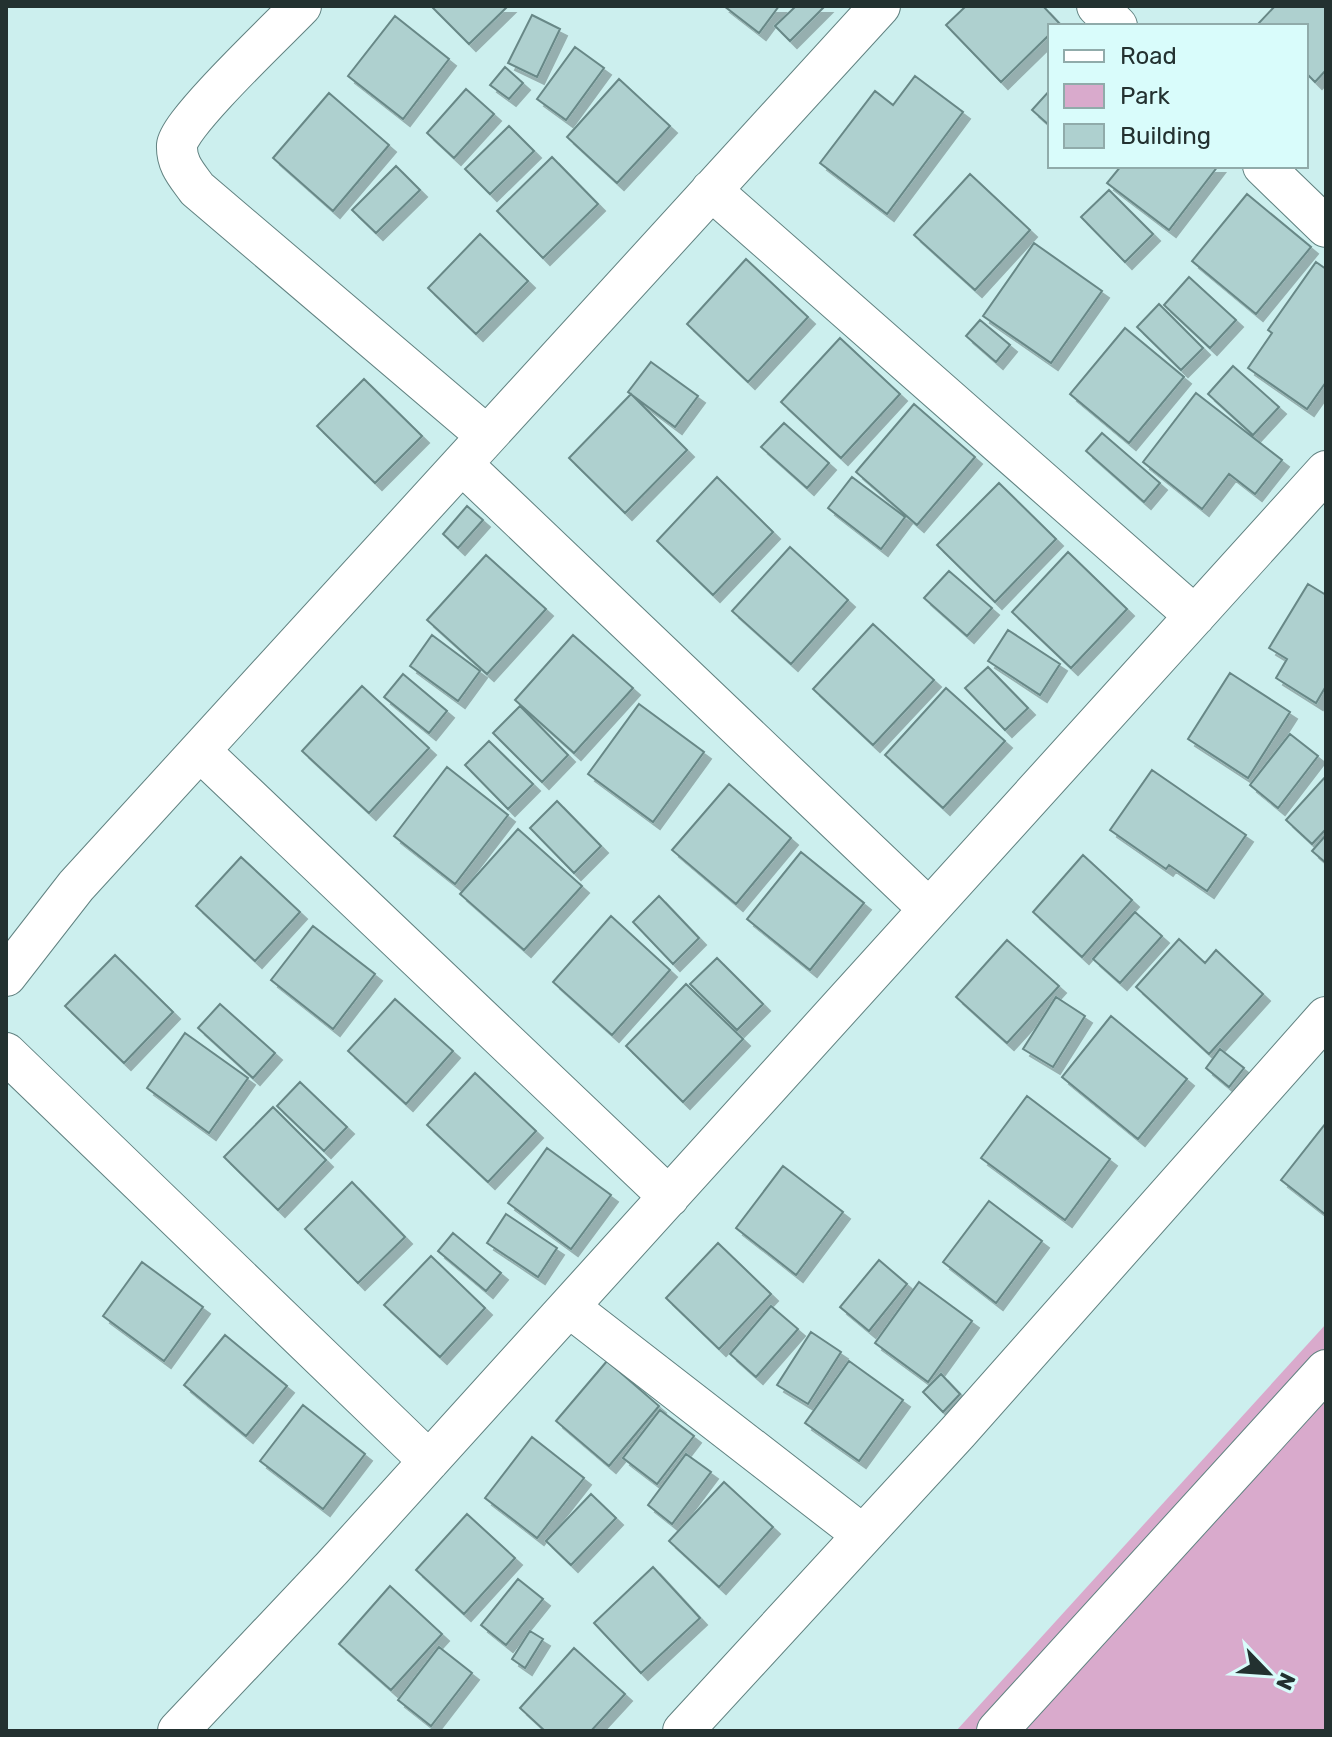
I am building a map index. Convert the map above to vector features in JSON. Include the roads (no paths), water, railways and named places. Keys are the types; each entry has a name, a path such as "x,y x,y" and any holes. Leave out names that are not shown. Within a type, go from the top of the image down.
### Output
{"street":[{"path":"301,6 194,116 177,142 179,164 197,189 475,451 929,909"},
{"path":"6,976 76,886 880,6"},
{"path":"1097,6 1115,24"},
{"path":"1265,168 1326,227"},
{"path":"711,190 1195,616"},
{"path":"178,1731 429,1461 1326,471"},
{"path":"200,751 669,1197"},
{"path":"683,1731 863,1535 1326,1017"},
{"path":"6,1053 429,1461"},
{"path":"569,1307 863,1535"},
{"path":"997,1731 1326,1370"}]}
